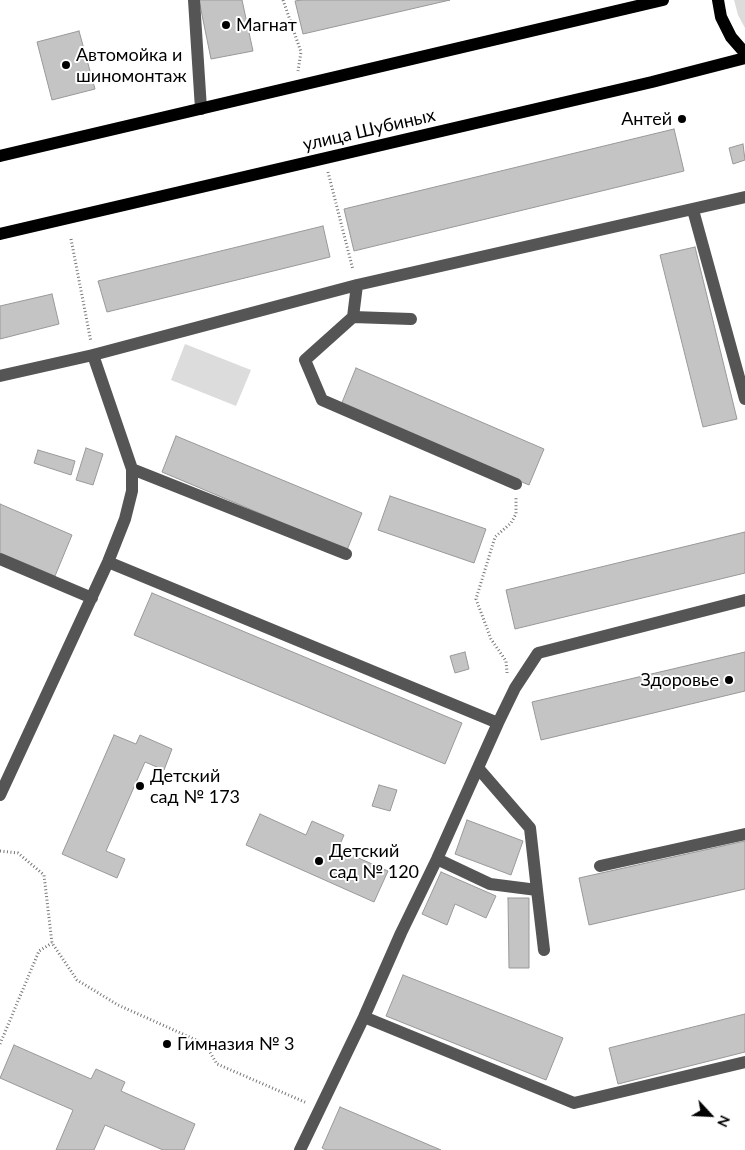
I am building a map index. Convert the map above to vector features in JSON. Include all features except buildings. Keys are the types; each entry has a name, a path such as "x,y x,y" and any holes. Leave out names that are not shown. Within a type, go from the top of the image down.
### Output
{"main road":[{"path":"0,156 663,0"},
{"path":"718,0 721,17 726,27 735,42 745,53"},
{"name":"улица Шубиных","path":"0,234 661,80 745,58"}],"lane":[{"path":"194,0 202,108"},
{"path":"0,376 93,355 357,286 745,197"},
{"path":"693,210 745,399"},
{"path":"357,286 353,317 304,360 322,400 516,484"},
{"path":"353,317 411,319"},
{"path":"1,789 108,562 125,519 132,491 132,469 93,355"},
{"path":"132,469 346,554"},
{"path":"0,559 92,598"},
{"path":"108,562 498,723"},
{"path":"300,1150 364,1017 498,723 515,688 538,653 745,600"},
{"path":"478,768 530,828 544,950"},
{"path":"600,866 745,834"},
{"path":"437,859 490,884 537,890"},
{"path":"364,1017 574,1103 745,1062"}],"path":[{"path":"283,0 301,52 295,86"},
{"path":"328,173 357,286"},
{"path":"71,239 93,355"},
{"path":"507,679 506,662 492,639 476,599 495,537 511,523 516,514 516,484"},
{"path":"0,851 18,853 44,875 52,943 78,980 118,1005 204,1044 217,1064 319,1109"},
{"path":"0,1044 39,951 52,943"}],"shaded area":[{"path":"734,0 745,0 745,28 738,15"},
{"path":"185,344 251,370 236,406 171,380"}],"place":[{"name":"Магнат","path":"226,25"},
{"name":"Автомойка и шиномонтаж","path":"66,65"},
{"name":"Антей","path":"682,119"},
{"name":"Здоровье","path":"729,680"},
{"name":"Детский сад № 173","path":"140,786"},
{"name":"Детский сад № 120","path":"319,861"},
{"name":"Гимназия № 3","path":"167,1044"}]}
